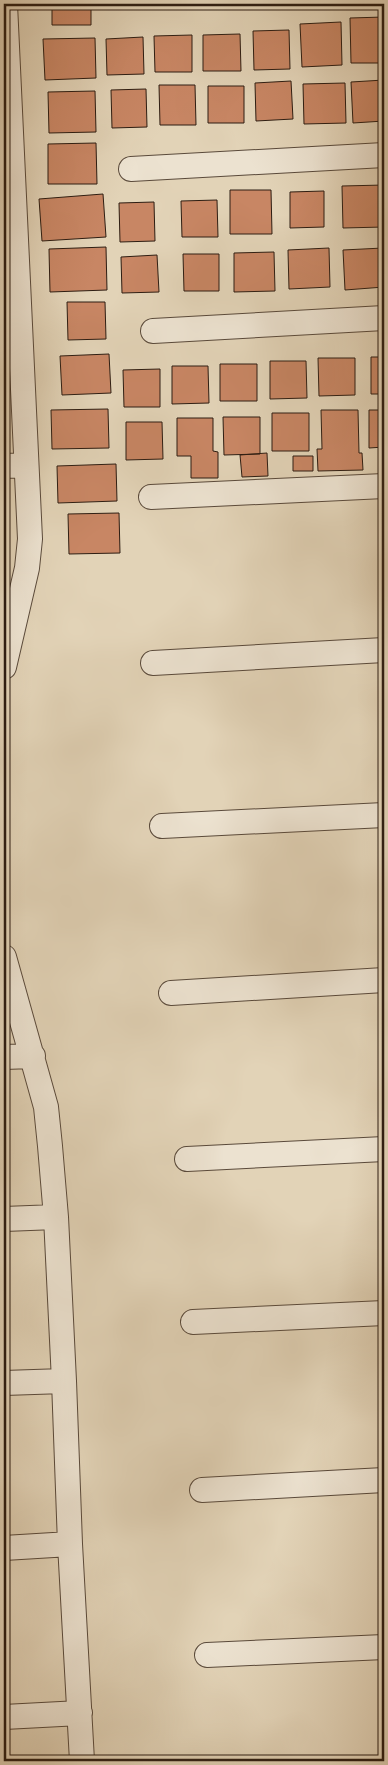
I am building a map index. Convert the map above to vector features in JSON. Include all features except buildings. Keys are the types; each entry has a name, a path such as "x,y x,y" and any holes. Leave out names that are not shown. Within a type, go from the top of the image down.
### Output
{"street":[{"path":"4,667 11,606 27,568 30,538 15,465 5,17"},
{"path":"131,169 384,155"},
{"path":"153,331 384,318"},
{"path":"151,497 384,486"},
{"path":"154,663 384,650"},
{"path":"162,826 384,815"},
{"path":"4,957 46,1107 56,1217 70,1544 82,1761"},
{"path":"171,993 384,980"},
{"path":"4,1057 33,1056"},
{"path":"187,1159 384,1149"},
{"path":"4,1219 56,1217"},
{"path":"193,1322 384,1313"},
{"path":"4,1384 64,1381"},
{"path":"202,1490 384,1480"},
{"path":"4,1548 70,1544"},
{"path":"207,1655 384,1647"},
{"path":"4,1717 80,1713"}]}
